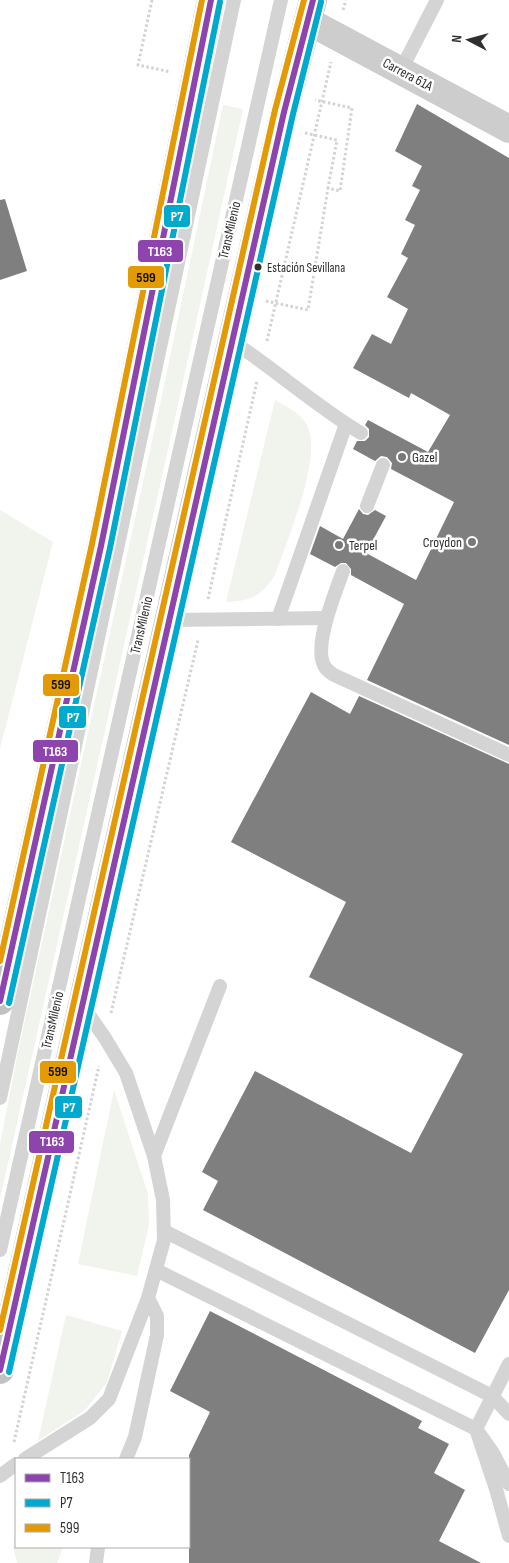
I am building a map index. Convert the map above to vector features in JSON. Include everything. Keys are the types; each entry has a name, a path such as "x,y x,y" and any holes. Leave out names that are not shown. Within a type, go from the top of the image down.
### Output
{"highway":[{"path":"0,1001 101,546 211,0"},
{"path":"0,1370 284,112 310,10"}],"street":[{"name":"Carrera 61A","path":"310,10 337,36 509,128"}],"lane":[{"path":"0,1098 234,0"},
{"name":"TransMilenio","path":"0,1250 281,0"},
{"path":"401,70 437,0"},
{"path":"232,341 262,360 346,424 361,433"},
{"path":"278,619 346,424"},
{"path":"367,506 382,465"},
{"path":"343,571 326,618 322,656 325,666 334,675 509,755"},
{"path":"169,620 326,618"},
{"path":"154,1156 220,986"},
{"path":"26,1458 90,1418 109,1398 148,1298 164,1231 164,1200 154,1156 126,1074 106,1038 82,1005"},
{"path":"164,1231 492,1396 509,1414"},
{"path":"156,1270 476,1429 509,1484"},
{"path":"126,1458 135,1437 157,1335 157,1316 148,1298"},
{"path":"509,1364 476,1429 509,1536"},
{"path":"96,1563 98,1548"}],"path":[{"path":"8,1470 346,0"},
{"path":"301,132 337,140 328,188"},
{"path":"261,300 308,310"}],"shaded area":[{"path":"223,105 243,109 0,1199 0,1144 18,1052 158,414"},
{"path":"275,400 300,416 309,430 311,445 306,482 294,523 275,575 265,588 255,596 226,602"},
{"path":"0,510 53,542 0,749"},
{"path":"114,1090 148,1194 149,1225 137,1276 78,1264"},
{"path":"66,1315 122,1331 107,1382 85,1410 38,1441"},
{"path":"15,1540 15,1548 63,1548 57,1563 17,1563 13,1547"}],"building":[{"path":"417,104 509,158 509,745 367,680 404,604 351,575 351,569 346,563 341,563 335,567 310,554 320,526 343,539 359,509 363,514 368,515 375,510 386,516 366,553 416,580 454,502 391,469 392,463 387,457 381,456 375,461 353,449 357,441 365,441 369,437 369,429 365,425 368,420 428,452 450,415 411,393 409,398 353,368 372,334 391,344 408,309 387,297 408,258 401,254 415,225 405,220 420,190 412,186 422,166 395,151"},
{"path":"5,199 27,271 0,280 0,200"},
{"path":"311,692 350,714 359,696 509,764 509,1290 475,1353 203,1210 218,1181 202,1172 255,1071 411,1153 463,1054 309,977 346,902 231,842"},
{"path":"210,1311 422,1421 418,1428 449,1444 434,1473 465,1490 439,1541 481,1563 189,1563 189,1455 210,1412 170,1391"}],"transit line":[{"name":"599","path":"0,961 92,544 202,0"},
{"name":"T163","path":"0,1001 101,546 211,0"},
{"name":"599","path":"0,1330 275,110 304,0"},
{"name":"T163","path":"0,1370 284,112 313,0"},
{"name":"P7","path":"9,1003 110,548 220,2"},
{"name":"P7","path":"9,1372 293,114 321,2"}],"place":[{"name":"Estación Sevillana","path":"258,267"},
{"name":"Gazel","path":"402,457"},
{"name":"Croydon","path":"472,542"},
{"name":"Terpel","path":"339,545"}]}
